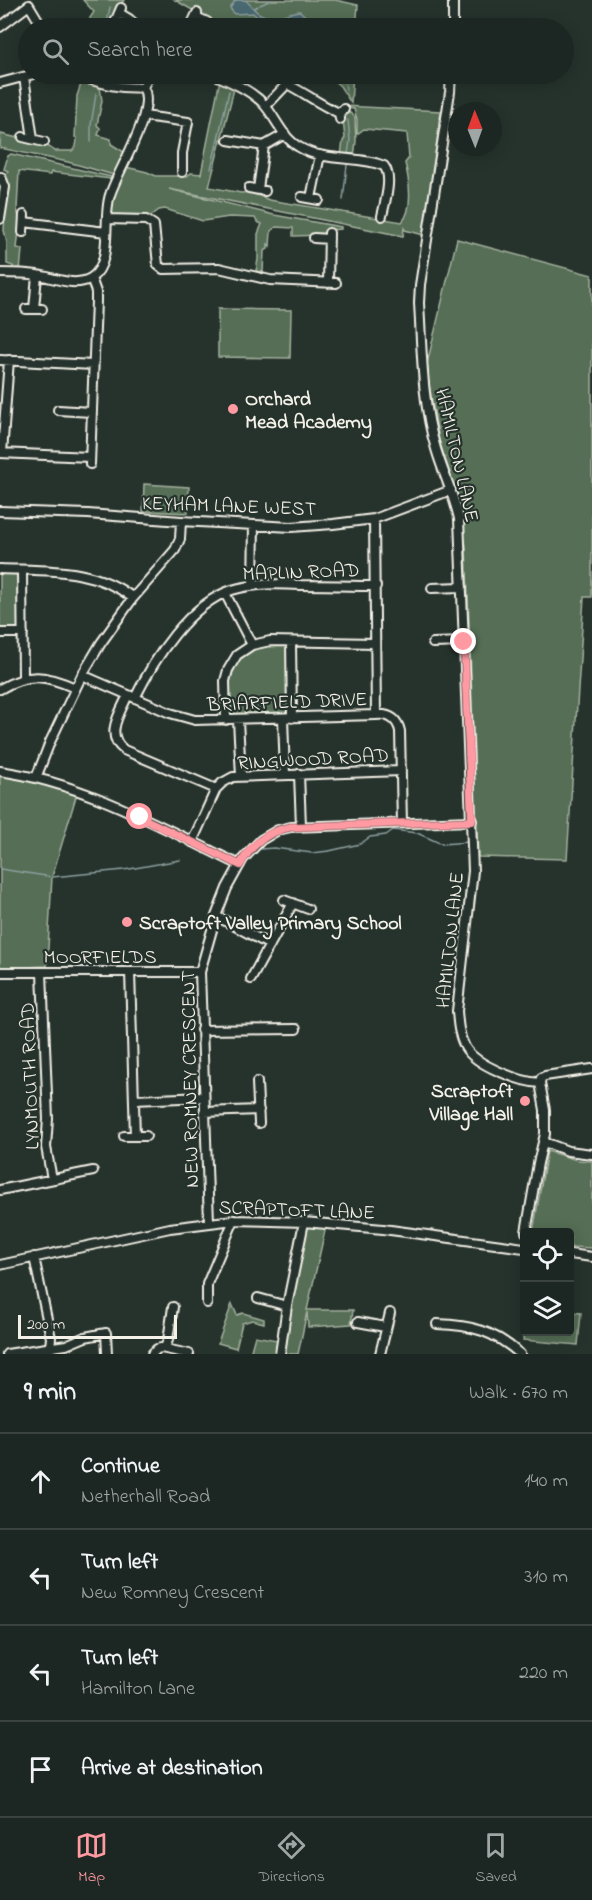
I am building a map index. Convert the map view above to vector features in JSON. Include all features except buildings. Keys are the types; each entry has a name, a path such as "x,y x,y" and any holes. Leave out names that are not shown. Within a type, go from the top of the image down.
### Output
{"street":[{"path":"453,0 453,18"},
{"path":"0,27 33,3 39,18"},
{"path":"117,18 120,11 128,18"},
{"path":"0,84 18,79"},
{"path":"25,84 33,140"},
{"path":"105,84 126,88 143,87"},
{"path":"0,273 37,275 72,283 91,278 98,271 104,258 109,196 144,116 147,98 143,87 145,84"},
{"path":"232,84 248,92 266,106 285,134 298,147 320,155 384,166 388,171 380,210"},
{"path":"266,106 287,84 316,102 341,113"},
{"name":"HAMILTON LANE","path":"450,84 421,276 419,303 429,417 436,449 459,519 473,871 457,1011 458,1030 466,1049 477,1060 515,1077 540,1083"},
{"path":"144,116 189,118 182,153 182,172"},
{"path":"228,141 264,146 285,134"},
{"path":"23,137 44,142"},
{"path":"249,188 262,190 264,146"},
{"path":"310,198 320,155"},
{"path":"0,221 4,185 2,175"},
{"path":"23,232 24,219 106,231"},
{"path":"107,219 146,220 154,225 158,266 163,269 219,268 270,280 332,283 329,236 314,238"},
{"path":"34,309 37,275"},
{"path":"91,278 96,292 90,461 1,453 4,360 93,365"},
{"path":"56,410 91,412"},
{"name":"KEYHAM LANE WEST","path":"0,511 88,514 181,522 291,527 374,519 451,490"},
{"path":"374,519 376,715"},
{"path":"36,778 75,687 133,598 175,550 180,538 181,522"},
{"path":"253,585 254,525"},
{"path":"0,569 88,574 111,583 133,598"},
{"path":"22,570 23,678"},
{"name":"MAPLIN ROAD","path":"216,789 124,750 115,738 114,728 132,697 189,619 207,603 225,593 253,585 376,586"},
{"path":"432,588 462,587"},
{"path":"225,593 252,645"},
{"path":"0,633 23,633"},
{"path":"226,720 225,687 228,670 237,655 252,645 265,642 375,643"},
{"path":"291,642 292,718"},
{"path":"433,642 464,642"},
{"name":"BRIARFIELD DRIVE","path":"82,675 186,718 204,721 376,715 390,717 398,725 402,823"},
{"path":"0,689 23,678 46,677 75,687"},
{"path":"283,718 285,775"},
{"path":"238,720 241,776"},
{"path":"0,771 36,778 94,797 240,865"},
{"name":"RINGWOOD ROAD","path":"192,842 216,789 225,780 241,776 401,771"},
{"path":"299,774 301,826"},
{"name":"NEW ROMNEY CRESCENT","path":"209,1222 200,972 216,916 240,865 251,849 266,836 285,828 472,821"},
{"path":"284,900 308,909"},
{"path":"252,979 293,903"},
{"path":"216,916 270,945"},
{"name":"MOORFIELDS","path":"0,972 200,972"},
{"name":"LYNMOUTH ROAD","path":"42,972 48,1119 46,1147 52,1179"},
{"path":"130,972 135,1136"},
{"path":"201,1030 296,1029"},
{"path":"527,1228 538,1163 544,1143 545,1110 541,1078 592,1069"},
{"path":"257,1082 259,1123"},
{"path":"134,1100 204,1097"},
{"path":"204,1112 258,1110"},
{"path":"124,1136 146,1136"},
{"path":"544,1143 568,1151 592,1154"},
{"path":"0,1190 93,1171"},
{"path":"207,1303 207,1284 234,1220"},
{"name":"SCRAPTOFT LANE","path":"0,1265 170,1228 234,1220 304,1222 520,1245"},
{"path":"280,1354 304,1222"},
{"path":"574,1255 592,1257"},
{"path":"34,1257 51,1338 50,1350"},
{"path":"258,1298 287,1306"},
{"path":"165,1348 173,1307"},
{"path":"380,1354 390,1313"},
{"path":"358,1322 386,1328"},
{"path":"437,1324 465,1325 504,1339 520,1354"},
{"path":"6,1354 50,1350 85,1337 106,1333 107,1354"},
{"path":"152,1354 157,1349 165,1348 189,1354"}],"green space":[{"path":"83,0 124,0 115,18 90,18 94,12"},
{"path":"175,0 335,0 358,5 357,18 206,18"},
{"path":"81,84 100,87 102,101 97,125 100,128 98,135 111,139 111,144 124,152 114,175 68,162 0,148 1,134 46,145 55,151 72,151 76,147 77,138 75,137 77,96"},
{"path":"219,84 235,84 209,187 241,193 250,192 269,200 402,222 409,202 405,163 409,158 407,133 364,129 357,134 354,109 348,108 345,113 344,106 441,111 424,235 404,228 403,236 169,189 274,215 341,227 341,229 328,230 322,235 293,236 293,228 276,227 271,231 270,246 268,244 268,249 264,251 263,272 256,271 258,234 262,224 255,218 229,217 203,221 165,209 159,210 148,218 112,215 111,204 121,166 156,176 201,174"},
{"path":"338,84 352,84 351,103"},
{"path":"349,112 355,117 354,157 341,155 345,138 343,120"},
{"path":"11,154 112,177 111,179 19,171 17,209 20,222 17,248 22,249 20,271 13,271 13,266 7,264 7,243 4,230 7,189 5,177 8,171 4,169 8,156"},
{"path":"457,239 592,275 592,597 584,597 567,859 478,857 466,546 458,498 439,440 426,368"},
{"path":"218,309 291,310 290,358 218,357"},
{"path":"144,484 189,487 188,513 143,511"},
{"path":"0,573 16,574 20,578 20,625 14,631 0,631"},
{"path":"256,646 288,646 289,714 230,716 231,676 239,660"},
{"path":"0,774 32,780 77,793 52,877 47,966 0,968"},
{"path":"547,1151 577,1160 592,1161 592,1248 574,1247 574,1228 534,1228"},
{"path":"304,1222 327,1222 307,1310 353,1310 351,1324 308,1327 307,1312 298,1354 250,1354 255,1336 282,1341"},
{"path":"232,1304 237,1315 243,1313 264,1319 264,1323 252,1320 242,1323 236,1348 218,1343"},
{"path":"574,1312 581,1313 578,1345 523,1340 523,1336 574,1336"}],"water":[{"path":"236,0 245,0 258,13 265,16 275,17 300,11 305,16 304,18 258,18 253,13 234,14 230,8"}],"waterway":[{"path":"260,5 271,0"},
{"path":"254,8 258,6"},
{"path":"108,18 110,7"},
{"path":"345,84 346,90"},
{"path":"211,169 229,91"},
{"path":"91,142 96,94"},
{"path":"348,120 350,140 348,154"},
{"path":"343,200 347,165"},
{"path":"260,849 274,848 312,853 329,851 360,844 370,837 386,835 393,830 417,833 442,844 469,842"},
{"path":"52,877 124,870 180,860"},
{"path":"0,869 46,876"}],"place":[{"name":"Orchard Mead Academy","path":"233,409"},
{"name":"Scraptoft Valley Primary School","path":"127,922"},
{"name":"Scraptoft Village Hall","path":"525,1101"}],"route":[{"path":"140,817 240,865 247,854 266,836 291,827 472,821 464,642"}]}
